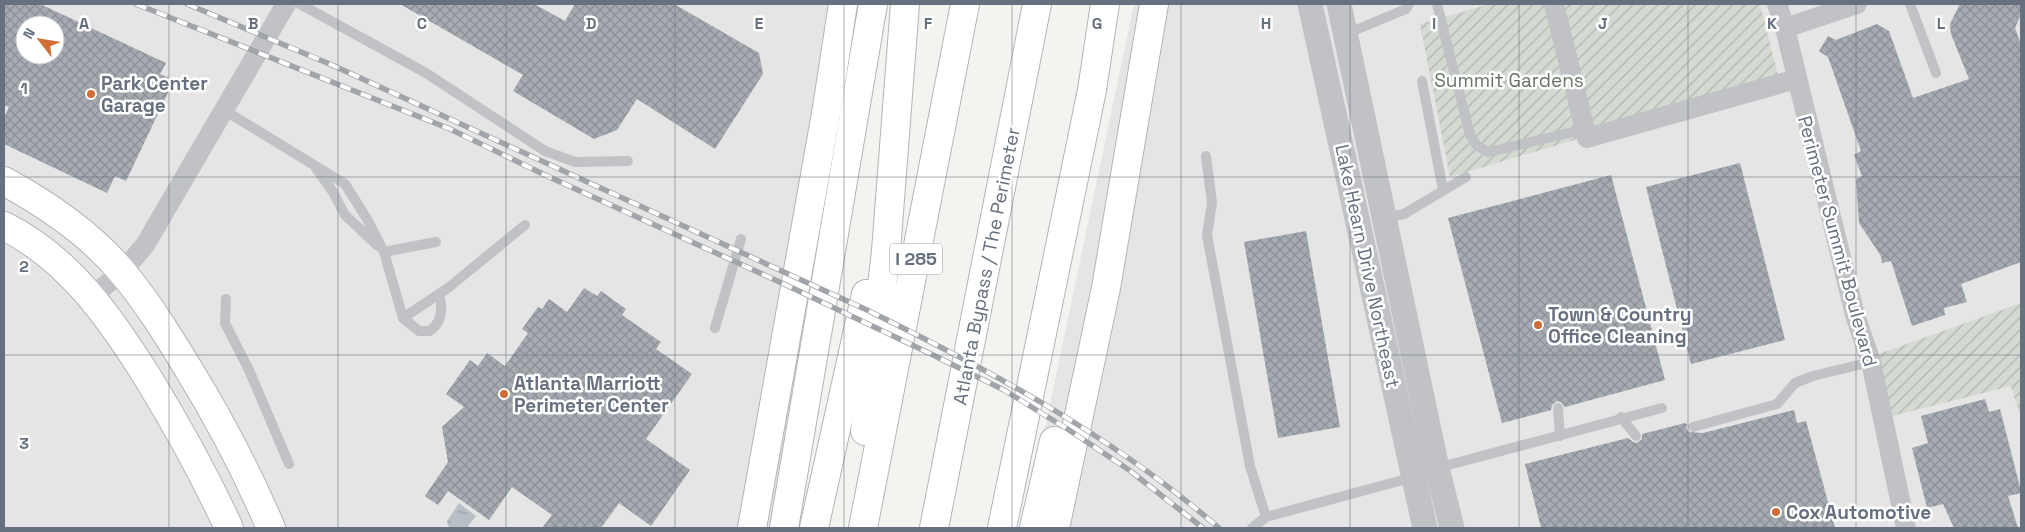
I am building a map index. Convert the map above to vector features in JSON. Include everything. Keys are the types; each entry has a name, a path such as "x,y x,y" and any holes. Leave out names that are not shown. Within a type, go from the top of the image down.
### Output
{"main road":[{"path":"752,528 827,108 843,4"},
{"path":"784,528 873,4"},
{"path":"865,522 861,466 884,270 905,4"},
{"name":"I 285","path":"865,522 965,4"},
{"name":"Atlanta Bypass / The Perimeter","path":"934,528 1038,4"},
{"path":"1002,528 1092,90 1105,4"},
{"path":"1055,528 1106,288 1154,4"},
{"path":"1034,528 1148,42"},
{"path":"814,528 893,170"},
{"path":"4,181 58,214 92,242 122,272 150,309 212,408 246,471 271,528"},
{"path":"4,226 37,246 58,263 92,296 124,341 174,421 207,481 229,528"}],"street":[{"path":"92,296 122,272 145,245 286,4"},
{"name":"Lake Hearn Drive Northeast","path":"1310,4 1425,472 1452,528"},
{"name":"Lake Hearn Drive Northeast","path":"1339,4 1384,218 1425,472 1425,528"},
{"path":"1554,4 1587,138 1796,79"},
{"name":"Perimeter Summit Boulevard","path":"1777,4 1785,28 1855,314 1871,362 1906,528"},
{"path":"1785,28 1857,4"}],"lane":[{"path":"300,4 426,73 545,150 575,162 628,161"},
{"path":"1345,34 1406,9 1409,4"},
{"path":"1437,4 1470,136 1477,146 1489,152 1585,129"},
{"path":"1910,4 1936,72"},
{"path":"1422,82 1443,190"},
{"path":"224,110 345,184 384,252 404,318 419,331 430,331 435,327 441,316 440,294"},
{"path":"1206,156 1212,203 1207,234 1250,466 1266,517"},
{"path":"314,166 345,215 384,252"},
{"path":"1384,218 1404,214 1466,177"},
{"path":"404,318 440,294 525,225"},
{"path":"715,328 741,239"},
{"path":"384,252 436,242"},
{"path":"226,299 225,323 253,378 289,464"},
{"path":"1693,427 1777,404 1795,383 1813,376 1871,362"},
{"path":"1558,408 1560,436"},
{"path":"1252,528 1266,517 1560,436 1621,417 1662,408"},
{"path":"1621,417 1636,436"}],"shaded area":[{"path":"4,4 867,4 773,528 4,528"},
{"path":"1134,4 2021,4 2021,528 1024,528"}],"green space":[{"name":"Summit Gardens","path":"1490,4 1760,4 1779,79 1450,177 1420,24"},
{"path":"2021,303 2021,418 2011,386 1880,419 1865,359"}],"water":[{"path":"459,503 476,516 468,526 469,528 449,528 447,521"}],"building":[{"name":"Park Center Garage","path":"4,4 40,4 63,15 15,15 15,65 65,65 65,16 166,63 160,74 174,80 126,181 115,176 107,193 4,144 4,118 9,107 4,105"},
{"path":"400,4 534,4 565,21 575,4 674,4 759,53 763,74 715,149 637,99 617,130 594,139 513,91 523,75"},
{"path":"1960,4 2021,4 2021,14 2015,28 2021,45 2021,262 1961,284 1967,302 1944,308 1945,315 1912,326 1891,261 1882,263 1881,256 1859,223 1856,179 1862,176 1854,155 1861,151 1828,57 1819,51 1828,36 1836,40 1877,24 1889,31 1913,98 1969,79 1951,34 1950,24"},
{"path":"1740,163 1785,340 1691,364 1646,187"},
{"path":"1611,175 1665,380 1565,407 1561,402 1557,401 1552,405 1551,410 1502,423 1448,218"},
{"path":"1306,231 1340,427 1278,438 1244,242"},
{"path":"584,288 597,296 601,291 626,309 622,315 661,342 656,349 692,374 646,439 690,470 651,526 619,503 601,528 542,528 552,515 512,487 489,520 448,491 438,505 425,496 448,462 442,427 464,407 446,394 470,360 478,366 487,353 505,366 528,333 522,329 538,307 542,309 549,299 567,312"},
{"path":"1985,399 1989,412 2000,409 2021,491 2021,493 2008,496 2018,528 1954,528 1943,504 1927,508 1912,448 1928,443 1921,416"},
{"path":"1794,410 1797,423 1806,421 1835,528 1541,528 1525,464 1628,438 1637,443 1642,439 1642,434 1685,423 1689,432 1703,433"}],"railway":[{"path":"136,4 450,129 931,354 1004,390 1069,430 1129,470 1203,528"},
{"path":"187,4 332,65 867,310 913,333 1005,382 1094,435 1179,495 1219,528"}],"place":[{"name":"Park Center Garage","path":"91,94"},
{"name":"Town & Country Office Cleaning","path":"1538,325"},
{"name":"Atlanta Marriott Perimeter Center","path":"504,394"},
{"name":"Cox Automotive","path":"1776,512"}]}
